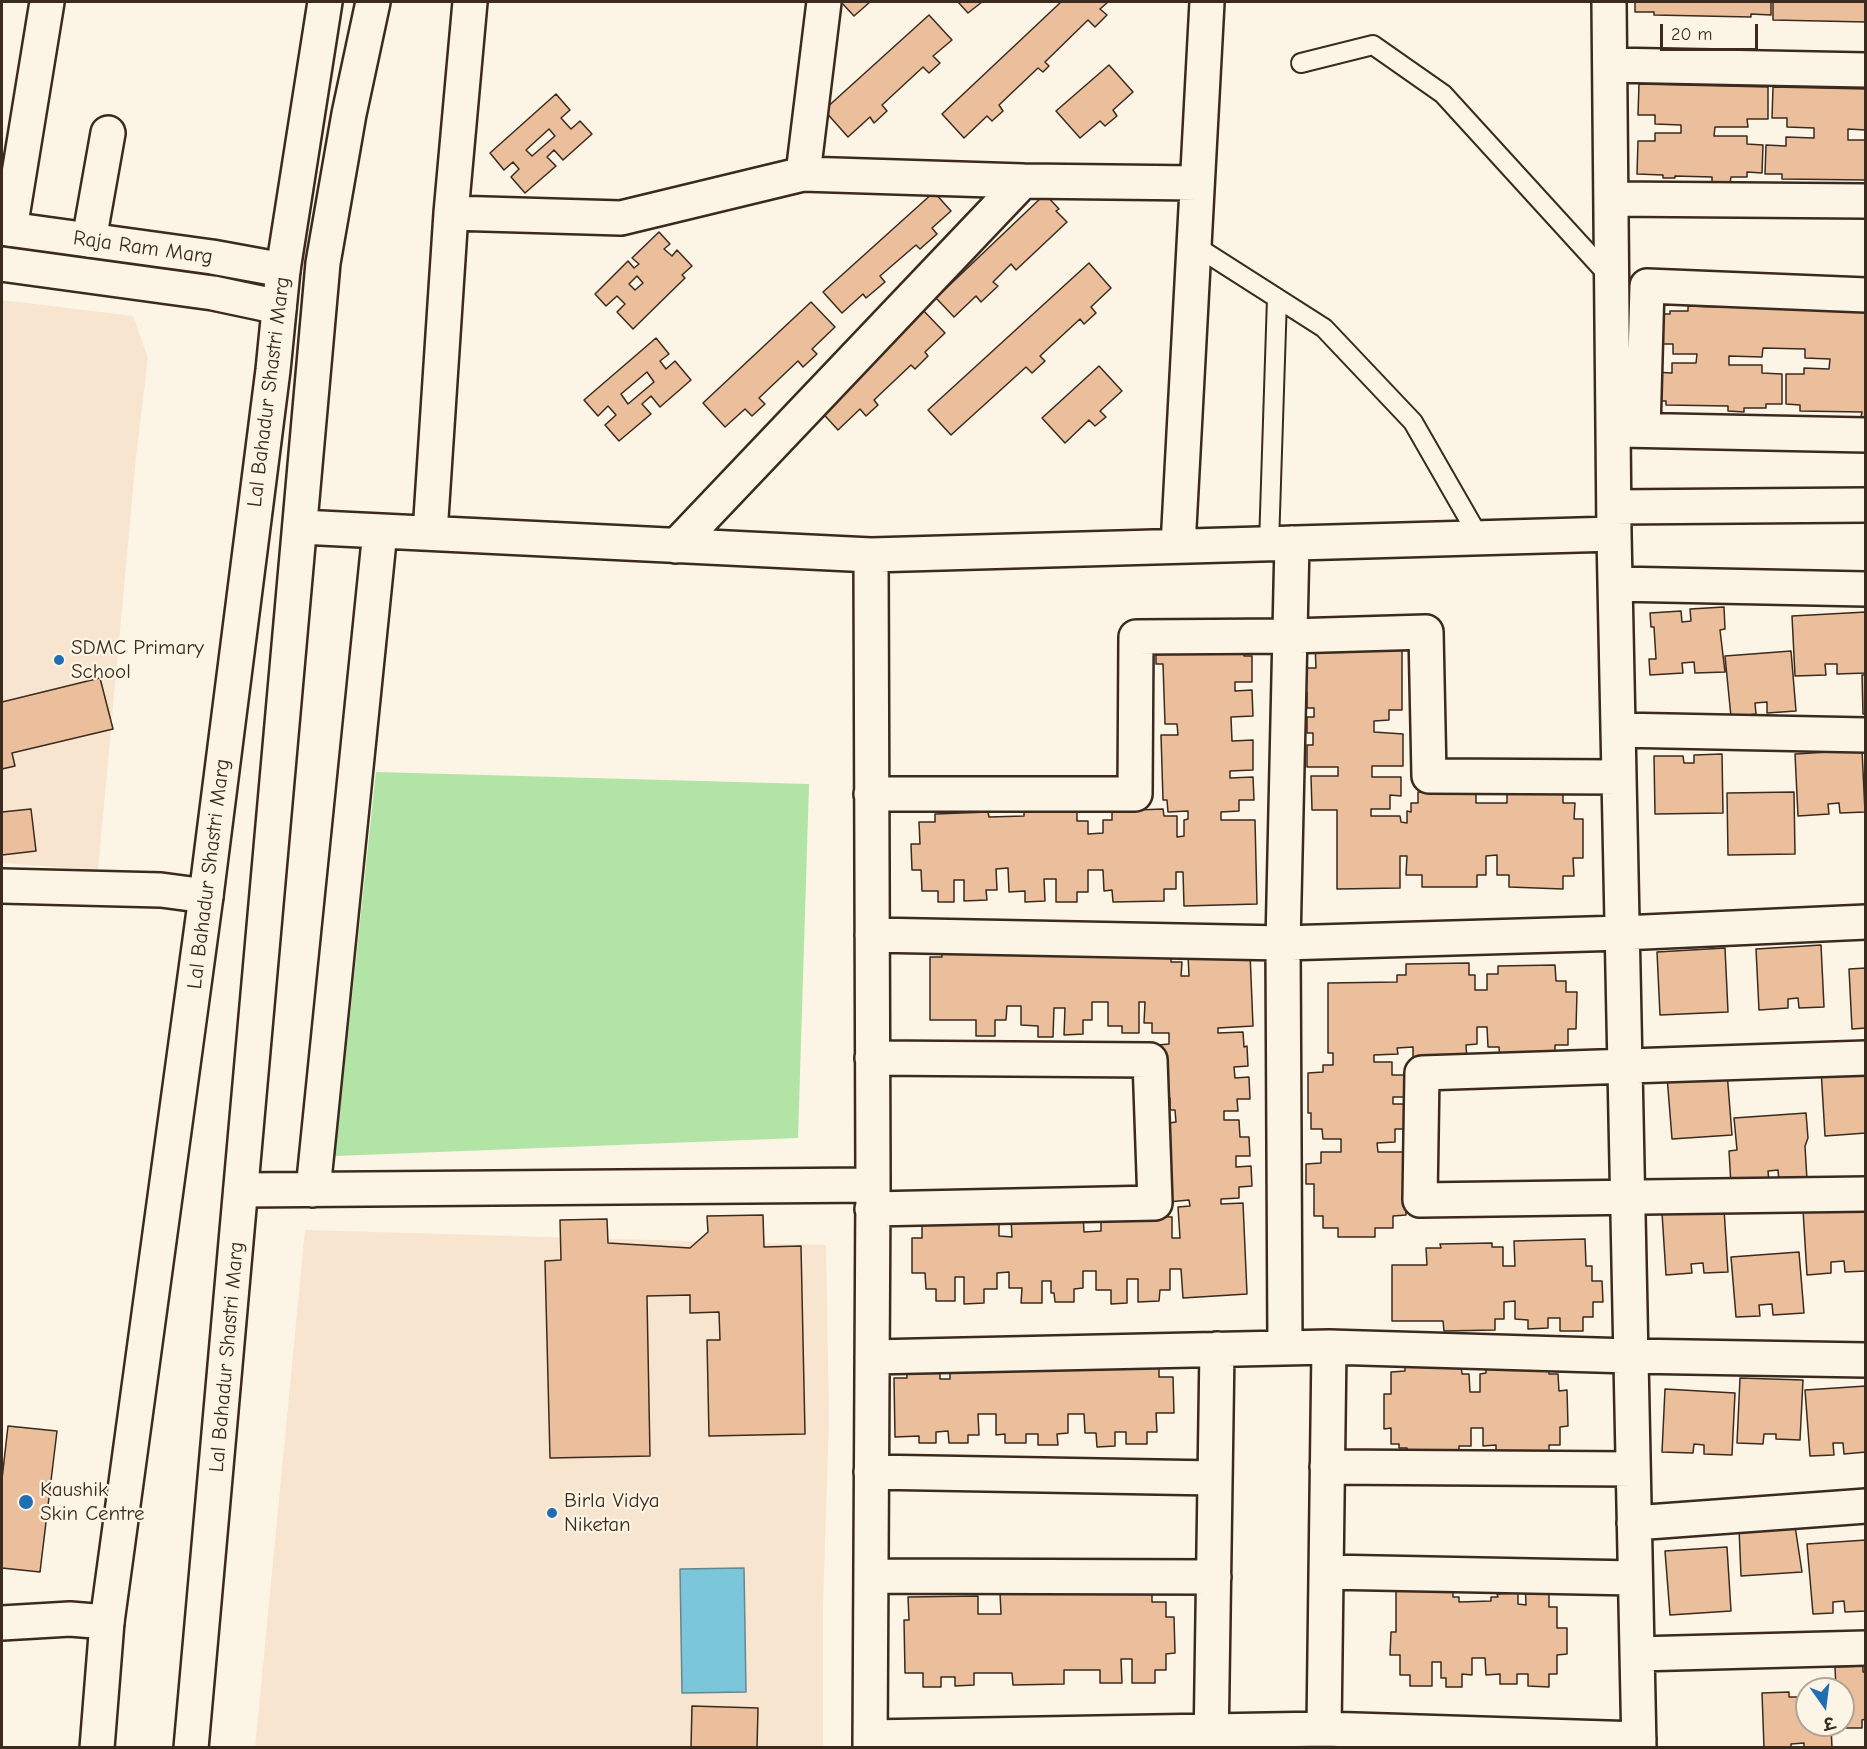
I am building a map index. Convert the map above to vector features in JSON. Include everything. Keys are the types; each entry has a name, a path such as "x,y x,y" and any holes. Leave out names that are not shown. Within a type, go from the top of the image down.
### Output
{"street":[{"path":"6,229 47,2"},
{"name":"Lal Bahadur Shastri Marg","path":"97,1748 107,1622 206,896 279,307 325,2"},
{"name":"Lal Bahadur Shastri Marg","path":"191,1748 323,263 349,114 373,2"},
{"path":"430,533 451,213 470,2"},
{"path":"803,174 824,2"},
{"path":"1178,546 1207,2"},
{"path":"1610,2 1611,278 1628,430"},
{"path":"1610,65 1866,70"},
{"path":"90,240 108,133"},
{"path":"451,213 621,218 803,174 1023,181 1197,183"},
{"path":"676,546 1023,181"},
{"path":"1611,199 1866,201"},
{"name":"Raja Ram Marg","path":"6,229 212,257 284,270"},
{"name":"Raja Ram Marg","path":"2,264 213,293 279,307"},
{"path":"871,555 870,1742 1286,1738 1324,1729 1639,1743 1614,520 1647,286 1866,295"},
{"path":"1628,430 1866,435"},
{"path":"300,527 871,555 1479,537 1614,520 1866,505"},
{"path":"314,1190 380,531"},
{"path":"1280,543 1290,636 1283,943 1286,1348"},
{"path":"1615,584 1866,589"},
{"path":"872,794 1136,794 1136,636 1290,636 1426,632 1429,776 1619,777"},
{"path":"1618,730 1866,735"},
{"path":"2,886 161,890 206,896"},
{"path":"872,935 1283,943 1622,933 1866,922"},
{"path":"242,1190 872,1197 1155,1203 1150,1060 872,1058"},
{"path":"1866,1058 1422,1073 1420,1200 1866,1194"},
{"path":"1324,1729 1329,1347"},
{"path":"872,1357 1329,1347 1866,1360"},
{"path":"1211,1739 1217,1349"},
{"path":"1327,1467 1633,1470"},
{"path":"871,1472 1215,1478"},
{"path":"1634,1523 1866,1506"},
{"path":"1326,1572 1635,1578"},
{"path":"871,1576 1214,1577"},
{"path":"2,1623 70,1619 107,1622"},
{"path":"1637,1654 1866,1648"}],"lane":[{"path":"1301,63 1373,45 1443,94 1611,278"},
{"path":"1194,245 1324,328 1413,422 1479,537"},
{"path":"1277,298 1280,543"}],"shaded area":[{"name":"SDMC Primary School","path":"2,300 133,316 148,358 136,457 98,870 2,863"},
{"name":"Birla Vidya Niketan","path":"305,1230 826,1245 829,1418 823,1607 823,1747 255,1748"}],"green space":[{"path":"376,772 809,784 798,1138 335,1156"}],"water":[{"path":"744,1568 746,1692 682,1693 680,1569"}],"building":[{"path":"841,2 870,2 854,16"},
{"path":"958,2 982,2 968,13"},
{"path":"1061,2 1108,2 1100,9 1107,15 1095,27 1088,20 1045,62 1049,66 1043,72 1038,68 999,105 1003,111 992,121 987,116 964,138 942,114"},
{"path":"1635,2 1771,2 1771,15 1751,14 1751,17 1654,15 1654,12 1635,12"},
{"path":"1773,2 1866,2 1866,22 1773,20"},
{"path":"929,15 952,40 933,56 940,63 929,73 923,67 882,105 887,111 874,123 870,117 848,137 824,110"},
{"path":"1109,65 1133,92 1113,110 1117,116 1105,126 1100,121 1080,138 1056,111"},
{"path":"1639,84 1768,87 1768,119 1747,119 1748,127 1715,127 1714,136 1747,136 1747,144 1763,145 1762,173 1747,172 1747,177 1731,177 1730,183 1712,182 1712,177 1663,178 1663,175 1637,174 1638,141 1655,141 1655,133 1681,133 1681,125 1655,124 1655,115 1638,115"},
{"path":"1773,87 1866,89 1866,130 1848,129 1848,140 1866,140 1866,180 1782,179 1782,174 1765,174 1766,145 1786,146 1786,137 1814,138 1814,128 1787,127 1787,118 1772,118"},
{"path":"556,94 570,110 561,118 571,129 580,121 592,134 563,160 554,150 547,157 556,166 525,193 511,177 519,169 513,162 504,170 490,153","holes":["549,129 555,136 532,156 526,150"]},
{"path":"934,192 951,211 932,228 937,234 920,249 916,245 880,276 885,282 866,298 863,294 842,313 823,292"},
{"path":"1045,194 1059,209 1056,211 1067,222 1016,270 1011,264 993,282 998,286 981,302 976,296 954,317 936,298"},
{"path":"659,232 670,244 664,249 672,256 677,250 692,266 682,275 685,278 633,329 617,312 625,304 617,296 606,306 595,294 628,261 634,268 639,264 632,258","holes":["637,276 643,283 635,290 629,284"]},
{"path":"1089,263 1111,288 1091,307 1096,313 1084,324 1080,319 1040,356 1045,361 1032,373 1026,367 951,435 928,410"},
{"path":"811,302 835,327 812,349 817,354 803,367 798,361 759,398 765,404 752,416 745,409 725,427 703,403"},
{"path":"1717,304 1866,307 1866,417 1861,417 1862,412 1800,411 1800,405 1786,404 1786,374 1804,374 1804,368 1829,369 1830,359 1805,358 1805,349 1763,348 1762,357 1729,356 1729,365 1762,365 1762,373 1782,374 1782,404 1766,404 1766,408 1744,408 1744,412 1728,411 1728,406 1666,405 1666,401 1654,401 1654,372 1672,373 1672,363 1696,363 1697,354 1673,354 1673,344 1651,344 1652,314 1688,311 1688,306 1717,307"},
{"path":"921,308 945,333 925,352 928,356 915,369 911,365 874,400 878,405 866,416 860,409 838,430 817,407"},
{"path":"656,338 669,354 660,361 666,369 675,361 691,380 660,407 651,396 642,404 651,414 619,441 605,425 616,415 608,406 598,416 584,400","holes":["647,372 654,382 628,404 621,394"]},
{"path":"1099,366 1122,391 1100,411 1106,417 1095,426 1089,420 1065,443 1042,418"},
{"path":"1724,607 1725,629 1720,630 1725,672 1695,673 1694,662 1682,663 1683,673 1650,675 1649,659 1656,659 1654,627 1651,627 1650,613 1681,611 1682,622 1691,621 1690,609"},
{"path":"1866,612 1866,673 1837,674 1837,664 1825,664 1826,675 1795,676 1792,616"},
{"path":"1243,644 1244,656 1252,656 1252,682 1235,682 1235,691 1252,690 1253,716 1231,717 1232,741 1253,740 1253,770 1230,771 1230,778 1253,777 1254,800 1239,800 1239,811 1221,812 1221,820 1255,820 1257,904 1184,906 1183,872 1176,872 1176,889 1164,889 1164,901 1113,902 1112,890 1104,891 1103,870 1088,870 1088,892 1077,892 1077,902 1056,902 1056,879 1044,879 1045,901 1025,902 1025,891 1009,892 1008,868 996,869 997,890 986,890 987,900 964,901 964,880 954,880 954,902 938,902 938,891 922,891 921,870 912,870 911,844 920,844 919,822 935,822 935,814 988,812 989,817 1024,816 1024,812 1077,811 1077,821 1088,821 1088,834 1103,833 1103,820 1112,820 1112,811 1163,809 1164,816 1177,816 1177,837 1184,836 1184,820 1188,819 1188,811 1168,812 1167,800 1163,800 1161,735 1178,735 1177,724 1165,724 1163,664 1156,664 1156,646"},
{"path":"1315,644 1402,644 1402,710 1389,710 1389,720 1374,721 1374,732 1403,734 1403,766 1372,766 1372,777 1401,777 1401,796 1390,795 1390,809 1371,809 1371,816 1400,816 1401,822 1407,823 1407,811 1411,812 1411,803 1418,803 1418,792 1476,792 1476,803 1507,803 1507,792 1563,792 1563,803 1575,803 1574,819 1583,819 1583,858 1573,858 1574,876 1563,876 1563,889 1509,887 1509,875 1497,875 1497,855 1486,856 1486,875 1477,875 1477,887 1422,887 1422,875 1406,875 1407,856 1400,856 1400,888 1337,889 1337,810 1312,810 1311,776 1338,776 1338,767 1307,767 1307,745 1313,745 1313,733 1307,733 1307,717 1314,717 1314,708 1307,708 1307,692 1301,692 1301,668 1316,668"},
{"path":"1791,651 1796,711 1767,713 1767,702 1755,703 1756,714 1731,717 1725,656"},
{"path":"1862,675 1866,675 1866,714 1863,714"},
{"name":"SDMC Primary School","path":"100,678 113,729 12,753 15,766 2,769 2,702"},
{"path":"1862,750 1865,812 1840,813 1839,803 1828,804 1829,814 1798,816 1795,754"},
{"path":"1722,754 1723,813 1655,814 1654,756 1683,756 1684,763 1694,763 1694,755"},
{"path":"1794,792 1795,854 1728,855 1727,793"},
{"path":"31,809 36,851 2,855 2,812"},
{"path":"1821,945 1824,1007 1799,1008 1798,998 1788,999 1788,1008 1759,1010 1756,949"},
{"path":"941,947 1171,947 1171,962 1182,962 1181,976 1189,976 1188,955 1250,953 1253,1026 1218,1028 1218,1033 1243,1032 1244,1047 1247,1046 1248,1066 1234,1067 1235,1078 1249,1077 1250,1099 1237,1099 1238,1111 1224,1111 1224,1120 1239,1120 1240,1137 1249,1137 1250,1156 1236,1156 1236,1167 1251,1166 1252,1186 1239,1187 1239,1198 1221,1199 1221,1204 1243,1203 1247,1294 1183,1298 1181,1269 1170,1269 1170,1290 1160,1290 1159,1301 1138,1302 1138,1279 1127,1279 1127,1303 1111,1304 1111,1290 1096,1290 1096,1271 1083,1271 1083,1288 1074,1289 1074,1302 1055,1302 1054,1293 1051,1293 1051,1281 1042,1281 1042,1303 1021,1303 1022,1288 1009,1288 1009,1272 997,1273 997,1289 984,1289 984,1303 964,1304 964,1277 955,1277 955,1301 936,1301 936,1289 926,1289 925,1273 912,1273 912,1238 922,1238 922,1217 999,1214 999,1236 1012,1237 1011,1219 1083,1213 1084,1232 1101,1231 1101,1214 1172,1217 1172,1238 1180,1238 1178,1207 1190,1206 1189,1200 1168,1202 1164,1134 1169,1133 1169,1123 1176,1122 1175,1110 1170,1110 1170,1098 1158,1098 1157,1077 1168,1077 1167,1067 1159,1068 1158,1045 1169,1044 1169,1033 1152,1033 1152,1023 1144,1023 1145,1002 1139,1002 1139,1033 1122,1033 1122,1026 1108,1026 1108,1002 1092,1002 1092,1020 1083,1020 1083,1034 1064,1035 1065,1008 1054,1008 1053,1037 1038,1037 1038,1026 1021,1025 1021,1006 1007,1006 1006,1020 995,1020 995,1036 976,1036 976,1020 930,1020 930,957 942,957"},
{"path":"1725,948 1728,1012 1660,1015 1657,952"},
{"path":"1469,963 1469,975 1475,975 1475,990 1487,990 1487,974 1498,974 1498,966 1555,965 1556,981 1566,981 1566,992 1577,992 1576,1029 1568,1029 1568,1045 1555,1045 1555,1059 1500,1060 1499,1047 1488,1047 1487,1027 1477,1027 1477,1044 1466,1045 1467,1060 1413,1061 1413,1047 1397,1048 1398,1054 1374,1055 1374,1062 1392,1062 1392,1075 1405,1075 1405,1097 1393,1097 1393,1104 1405,1104 1405,1129 1395,1129 1395,1142 1377,1143 1378,1152 1404,1152 1406,1215 1393,1216 1393,1228 1375,1228 1375,1237 1338,1237 1338,1228 1323,1228 1323,1216 1314,1216 1314,1184 1306,1184 1306,1164 1321,1163 1321,1152 1341,1152 1341,1139 1323,1139 1322,1129 1311,1129 1311,1113 1308,1113 1308,1073 1323,1072 1323,1065 1333,1065 1333,1053 1328,1053 1328,983 1397,982 1397,975 1406,975 1406,964"},
{"path":"1866,968 1866,1028 1852,1029 1849,969"},
{"path":"1866,1066 1866,1133 1825,1136 1821,1069"},
{"path":"1727,1072 1732,1135 1672,1139 1667,1076"},
{"path":"1806,1113 1807,1180 1779,1182 1778,1170 1768,1171 1769,1182 1731,1185 1729,1151 1737,1150 1734,1118"},
{"path":"1866,1206 1866,1271 1845,1272 1844,1261 1831,1262 1831,1273 1807,1275 1803,1210"},
{"path":"1724,1209 1728,1272 1704,1273 1703,1263 1691,1264 1692,1273 1666,1275 1662,1213"},
{"path":"763,1215 764,1247 801,1246 805,1434 709,1436 707,1340 720,1340 719,1312 690,1313 690,1295 647,1296 650,1456 550,1458 545,1261 561,1260 560,1220 607,1219 608,1243 690,1248 708,1232 707,1216"},
{"path":"1585,1239 1586,1266 1592,1266 1592,1281 1602,1281 1603,1302 1593,1302 1593,1317 1583,1317 1583,1331 1560,1331 1560,1318 1548,1318 1548,1328 1528,1329 1528,1320 1515,1319 1515,1301 1504,1302 1504,1319 1495,1319 1495,1330 1444,1331 1443,1321 1392,1321 1392,1265 1427,1265 1426,1248 1441,1248 1440,1244 1492,1243 1492,1247 1503,1247 1503,1266 1515,1266 1514,1241"},
{"path":"1799,1252 1804,1313 1773,1315 1772,1304 1759,1305 1760,1316 1736,1317 1731,1257"},
{"path":"1116,1354 1116,1368 1127,1368 1127,1354 1159,1367 1159,1377 1173,1377 1174,1413 1156,1413 1157,1432 1147,1432 1147,1444 1126,1444 1126,1432 1115,1432 1115,1446 1097,1447 1096,1433 1085,1433 1084,1414 1068,1414 1068,1433 1057,1434 1058,1445 1038,1445 1038,1434 1026,1434 1026,1443 1005,1443 1005,1434 996,1435 996,1414 978,1414 979,1435 968,1435 968,1443 949,1443 948,1431 936,1432 936,1443 919,1443 919,1436 895,1437 894,1378 907,1378 906,1359 940,1358 940,1379 950,1379 950,1358"},
{"path":"1548,1362 1549,1374 1558,1374 1559,1391 1567,1390 1568,1426 1560,1427 1560,1445 1549,1445 1549,1457 1496,1459 1496,1445 1483,1446 1483,1428 1471,1428 1471,1446 1459,1446 1459,1458 1407,1459 1407,1448 1399,1448 1399,1444 1391,1444 1391,1428 1384,1429 1384,1394 1391,1394 1391,1372 1405,1371 1405,1366 1461,1365 1462,1374 1469,1374 1470,1392 1480,1392 1480,1374 1486,1373 1486,1364"},
{"path":"1740,1378 1803,1380 1800,1440 1776,1439 1776,1434 1764,1434 1763,1444 1737,1443"},
{"path":"1866,1386 1866,1452 1844,1454 1843,1443 1833,1443 1834,1455 1810,1456 1805,1390"},
{"path":"1665,1389 1735,1393 1732,1455 1704,1454 1704,1445 1694,1444 1693,1453 1662,1452"},
{"path":"8,1426 57,1431 40,1572 2,1568 2,1479"},
{"path":"1795,1526 1802,1572 1741,1576 1739,1528"},
{"path":"1866,1540 1866,1611 1845,1612 1844,1601 1833,1602 1833,1613 1813,1614 1807,1544"},
{"path":"1727,1547 1731,1611 1670,1615 1665,1551"},
{"path":"1525,1581 1539,1581 1539,1593 1549,1593 1549,1607 1557,1607 1557,1628 1567,1628 1567,1654 1557,1655 1557,1674 1549,1674 1549,1687 1528,1686 1528,1674 1517,1674 1517,1684 1500,1684 1500,1674 1486,1675 1485,1658 1472,1658 1472,1675 1462,1674 1462,1687 1446,1687 1446,1678 1441,1678 1441,1662 1432,1662 1432,1686 1410,1686 1410,1675 1400,1675 1400,1655 1390,1655 1391,1632 1396,1632 1396,1584 1453,1583 1453,1597 1459,1597 1459,1602 1491,1601 1491,1597 1498,1597 1497,1594 1518,1593 1518,1604 1526,1605"},
{"path":"1152,1590 1152,1602 1166,1602 1166,1617 1174,1617 1175,1653 1166,1654 1166,1670 1155,1670 1155,1683 1132,1683 1132,1659 1121,1659 1122,1683 1100,1683 1100,1670 1064,1670 1064,1684 1013,1685 1012,1673 974,1673 974,1685 955,1686 955,1677 941,1677 941,1687 923,1687 923,1673 905,1673 904,1620 909,1620 908,1597 978,1596 978,1614 1001,1614 1000,1593"},
{"path":"1863,1666 1863,1672 1866,1672 1866,1719 1862,1720 1862,1728 1855,1728 1855,1677 1835,1677 1835,1667"},
{"path":"1789,1692 1789,1697 1795,1697 1795,1737 1832,1737 1832,1748 1804,1748 1804,1743 1791,1744 1791,1748 1764,1748 1762,1693"},
{"path":"692,1706 758,1708 757,1748 691,1748"}],"place":[{"name":"SDMC Primary School","path":"59,660"},
{"name":"Kaushik Skin Centre","path":"26,1502"},
{"name":"Birla Vidya Niketan","path":"552,1513"}]}
